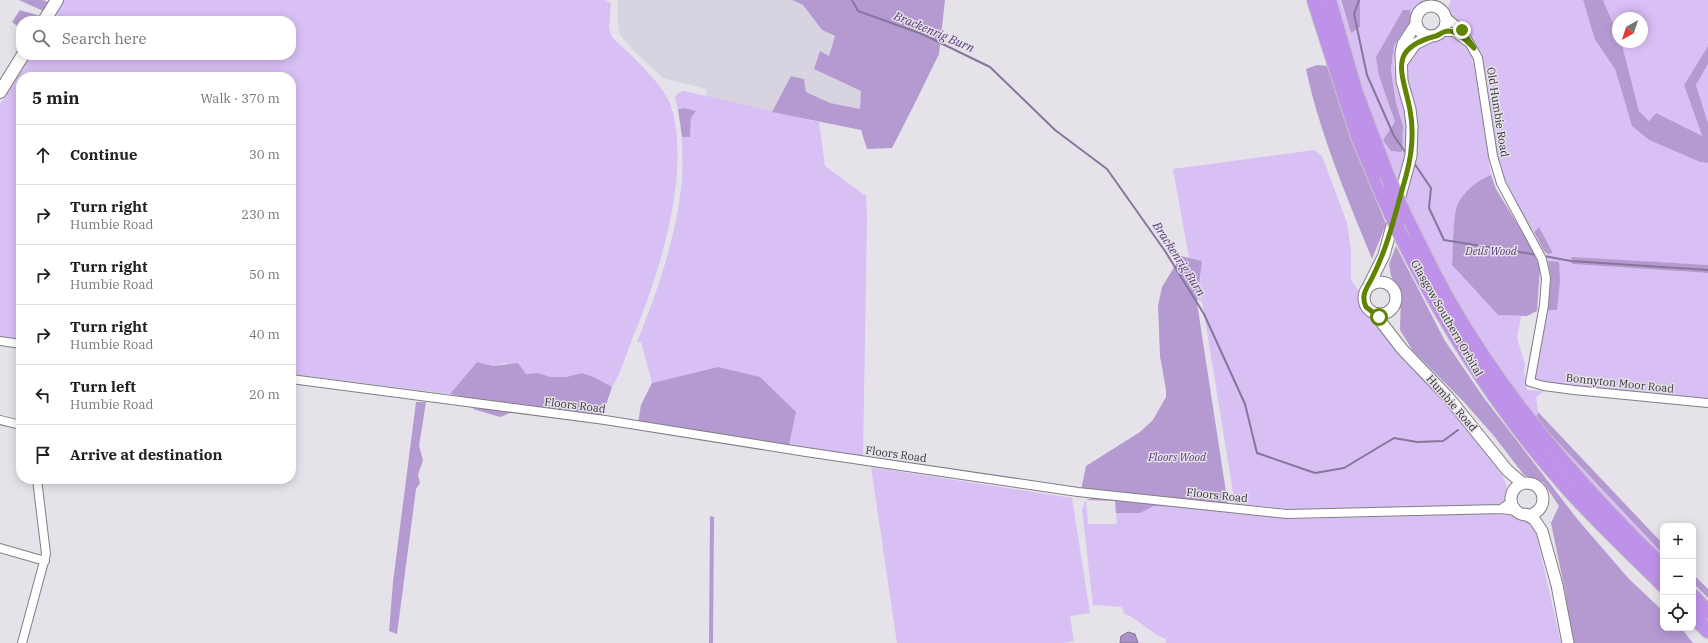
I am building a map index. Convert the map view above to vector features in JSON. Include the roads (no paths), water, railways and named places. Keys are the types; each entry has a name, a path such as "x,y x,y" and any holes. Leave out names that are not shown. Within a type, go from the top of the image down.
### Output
{"highway":[{"name":"Glasgow Southern Orbital","path":"1314,0 1358,137 1402,238 1425,284 1455,337 1485,383 1569,490 1660,582"},
{"name":"Glasgow Southern Orbital","path":"1329,0 1355,90 1387,175 1405,216 1450,304 1513,398 1544,439 1594,496 1660,564"},
{"path":"1696,599 1708,612"},
{"path":"1696,619 1708,631"}],"main road":[{"path":"47,16 57,0"},
{"path":"0,92 20,60"}],"street":[{"path":"1443,32 1446,25 1446,0"},
{"path":"1384,255 1384,273 1393,288 1396,297 1394,306 1386,313 1375,314 1370,311 1364,302 1363,295 1384,255 1411,156 1412,126 1410,109 1402,81 1401,64 1403,44 1416,24 1420,12 1435,3 1436,7 1462,30 1474,48"},
{"path":"1416,24 1421,32 1429,37"},
{"path":"1401,64 1410,49 1415,44 1443,32 1454,32 1474,48"},
{"name":"Old Humbie Road","path":"1474,48 1478,58 1493,156 1501,183 1542,259 1546,278 1544,305 1530,382"},
{"path":"1369,285 1381,281 1393,288"},
{"name":"Humbie Road","path":"1394,306 1392,325 1395,338"},
{"name":"Humbie Road","path":"1375,314 1402,349 1448,397 1507,470 1522,483"},
{"path":"0,341 16,343"},
{"name":"Floors Road","path":"296,380 605,420 806,452 1078,492 1287,514 1501,509 1516,505"},
{"name":"Bonnyton Moor Road","path":"1530,382 1544,386 1574,390 1708,403"},
{"path":"0,420 16,424"},
{"name":"Humbie Road","path":"1507,470 1516,505"},
{"path":"1542,531 1534,519 1516,505 1514,488 1522,483 1528,482 1538,486 1543,496 1541,506 1542,531 1557,585 1568,643"},
{"path":"22,643 45,561 46,545 38,484"},
{"path":"1516,505 1534,513 1541,506"},
{"path":"0,548 45,561"}],"waterway":[{"name":"Brackenrig Burn","path":"852,0 858,11 922,34 990,67 1055,130 1107,169 1165,251 1204,314 1245,404 1257,453 1315,473 1344,468 1394,438 1417,442 1443,441 1458,430"},
{"path":"1359,0 1354,14 1367,75 1394,136 1406,153"},
{"path":"1414,163 1431,188 1429,208 1444,240 1538,255"},
{"path":"1544,256 1571,261 1708,270"}],"park label":[{"name":"Deils Wood","path":"1491,251"},
{"name":"Floors Wood","path":"1177,457"}]}
